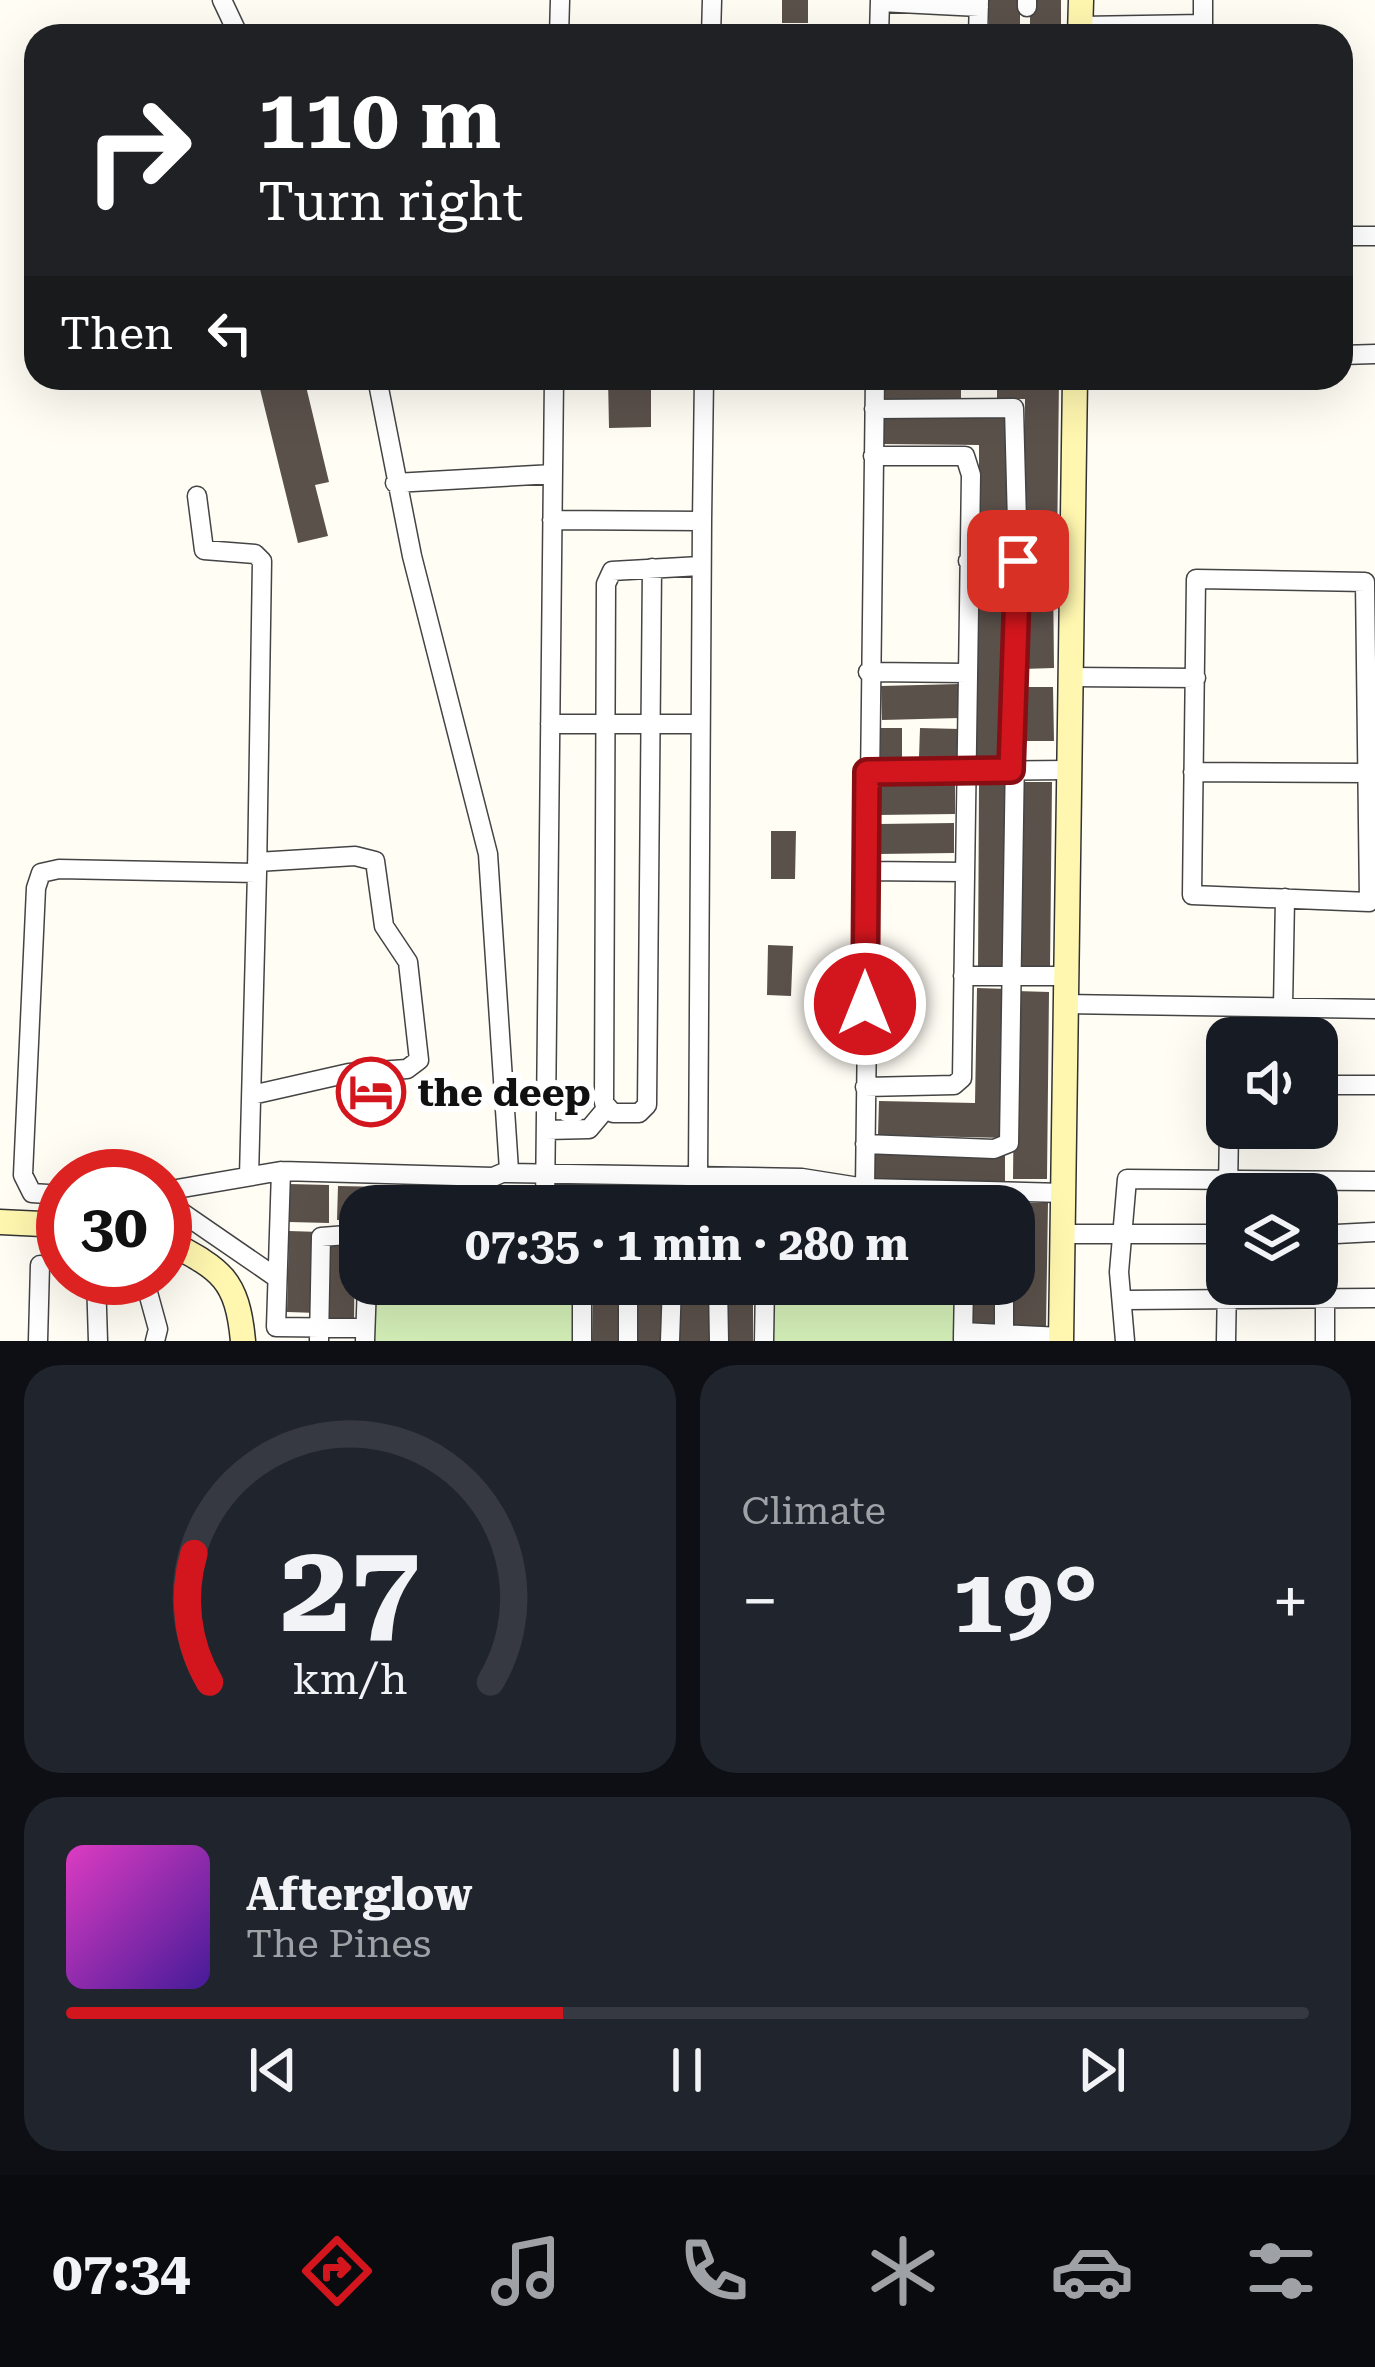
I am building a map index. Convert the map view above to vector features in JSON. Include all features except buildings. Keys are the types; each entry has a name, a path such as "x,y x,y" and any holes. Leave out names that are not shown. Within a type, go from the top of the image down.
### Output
{"street":[{"path":"880,1 979,3"},
{"path":"379,390 395,483 492,878 508,1173"},
{"path":"546,1185 554,390"},
{"path":"698,1176 704,390"},
{"path":"865,1185 875,390"},
{"path":"964,1305 963,1336 1061,1339 1076,390"},
{"path":"865,1144 1006,1146 1018,561 1014,409 874,409"},
{"path":"865,1087 960,1083 971,468 965,456 873,456"},
{"path":"395,483 553,474"},
{"path":"197,496 204,550 255,554 262,561 249,1176"},
{"path":"552,520 701,521"},
{"path":"968,560 1072,561"},
{"path":"546,1130 589,1129 605,1110 607,579 612,571 700,566"},
{"path":"605,1110 639,1113 647,1105 652,568"},
{"path":"1196,579 1365,582 1371,699 1369,902 1192,895 1196,678 1196,579"},
{"path":"868,672 967,673"},
{"path":"1071,677 1196,678"},
{"path":"550,724 700,724"},
{"path":"867,772 1068,770"},
{"path":"1193,772 1367,772"},
{"path":"36,1192 23,1175 38,878 59,868 257,868 355,856 375,861 384,926 408,962 418,1060 413,1067 349,1073 252,1094"},
{"path":"866,871 965,872"},
{"path":"1283,1007 1286,898"},
{"path":"963,976 1064,976"},
{"path":"1064,1004 1375,1009"},
{"path":"1338,1084 1375,1084"},
{"path":"281,1171 274,1334 365,1335 366,1305"},
{"path":"192,1186 281,1171 802,1178 846,1185"},
{"path":"802,1178 802,1185"},
{"path":"1125,1341 1126,1300 1120,1272 1126,1179 1206,1178"},
{"path":"1338,1180 1375,1181"},
{"path":"1035,1192 1063,1193"},
{"path":"192,1220 277,1279"},
{"path":"0,1222 36,1224"},
{"path":"1338,1234 1375,1232"},
{"path":"1063,1234 1206,1234"},
{"path":"319,1334 321,1237 339,1236"},
{"path":"192,1255 218,1270 240,1308 243,1341"},
{"path":"1126,1300 1206,1293"},
{"path":"1338,1298 1375,1298"},
{"path":"38,1341 39,1305"},
{"path":"97,1305 98,1341"},
{"path":"151,1305 158,1329 155,1341"},
{"path":"582,1305 582,1341"},
{"path":"628,1305 628,1341"},
{"path":"670,1341 671,1305"},
{"path":"718,1305 719,1341"},
{"path":"764,1341 765,1305"},
{"path":"1004,1305 1004,1338"},
{"path":"1226,1341 1227,1305"},
{"path":"1325,1341 1326,1305"}],"green space":[{"path":"372,1305 575,1305 576,1341 371,1341"},
{"path":"770,1305 957,1305 957,1341 769,1341"}],"place":[{"name":"the deep","path":"371,1092"}],"route":[{"path":"865,1004 867,772 1011,770 1018,561"}]}
